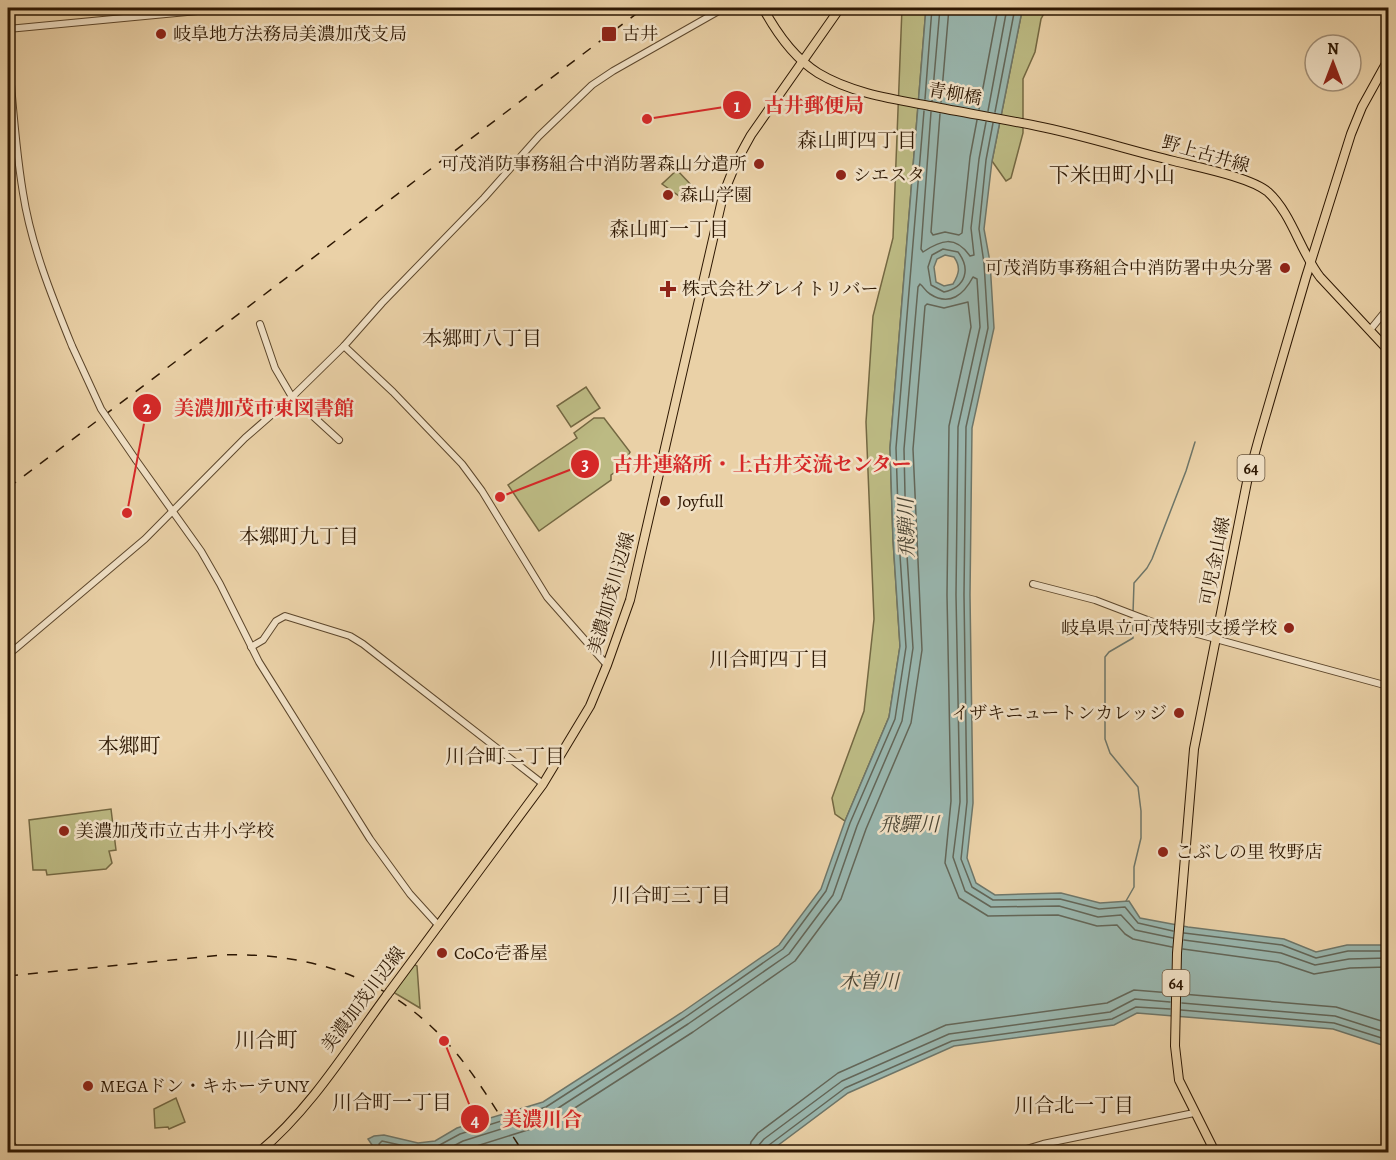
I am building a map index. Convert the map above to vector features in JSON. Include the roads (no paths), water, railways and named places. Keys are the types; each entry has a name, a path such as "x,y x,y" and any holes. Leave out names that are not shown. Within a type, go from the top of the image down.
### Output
{"main road":[{"path":"763,8 802,62"},
{"name":"美濃加茂川辺線","path":"259,1152 295,1118 439,926 543,784 590,706 630,600 722,200 738,156 840,8"},
{"name":"可児金山線","path":"1215,1152 1194,1113 1177,1072 1174,1018 1181,893 1194,749 1247,482 1310,264 1351,134 1362,107 1389,60"},
{"name":"青柳橋","path":"802,62 840,84 895,100 1010,121"},
{"name":"野上古井線","path":"1010,121 1051,129 1200,167 1259,186 1269,194 1286,217 1310,264 1389,350"}],"street":[{"path":"8,29 229,8"},
{"path":"8,655 174,512 245,438 292,397 344,346 382,303 484,198 539,136 592,85 724,8"},
{"path":"8,47 23,195 32,235 72,346 101,409 174,512 216,577 264,671 370,839 410,894 439,926"},
{"path":"1370,330 1389,308"},
{"path":"260,324 275,368 292,397 339,441"},
{"path":"344,346 393,392 462,464 482,491 547,597 607,666"},
{"path":"1033,584 1095,600 1150,621 1389,686"},
{"path":"251,647 263,640 276,621 285,616 350,636 543,784"},
{"path":"1017,1152 1043,1144 1194,1113"},
{"path":"8,1139 17,1152"}],"water":[{"path":"926,8 1020,8 1021,16 992,161 984,229 990,262 994,328 972,428 970,595 973,803 967,858 976,883 995,895 1061,893 1100,903 1129,901 1140,918 1188,927 1284,939 1316,952 1347,945 1388,945 1388,1047 1333,1029 1137,1013 1114,1025 954,1046 848,1093 769,1152 377,1152 375,1149 383,1146 374,1148 368,1139 374,1136 384,1135 418,1143 435,1141 457,1128 543,1102 681,1013 779,945 821,889 845,821 889,717 900,646 890,448","holes":["945,255 954,257 958,270 953,284 944,286 936,282 934,267 937,259"]}],"waterway":[{"path":"1133,613 1134,583 1152,559 1195,442"},
{"path":"1126,901 1134,887 1134,867 1141,838 1141,811 1138,787 1110,753 1105,739 1105,657 1109,652 1133,638 1133,617"}],"railway":[{"path":"8,488 644,8"},
{"path":"8,976 222,955 287,958 347,974 376,987 428,1023 471,1072 523,1152"}],"place":[{"name":"岐阜地方法務局美濃加茂支局","path":"161,34"},
{"name":"古井","path":"609,34"},
{"name":"古井郵便局","path":"647,119"},
{"name":"可茂消防事務組合中消防署森山分遣所","path":"759,164"},
{"name":"シエスタ","path":"841,175"},
{"name":"森山学園","path":"668,195"},
{"name":"可茂消防事務組合中消防署中央分署","path":"1285,268"},
{"name":"株式会社グレイトリバー","path":"668,289"},
{"name":"古井連絡所・上古井交流センター","path":"500,497"},
{"name":"Joyfull","path":"665,501"},
{"name":"美濃加茂市東図書館","path":"127,513"},
{"name":"岐阜県立可茂特別支援学校","path":"1289,628"},
{"name":"イザキニュートンカレッジ","path":"1179,713"},
{"name":"美濃加茂市立古井小学校","path":"64,831"},
{"name":"こぶしの里 牧野店","path":"1163,852"},
{"name":"CoCo壱番屋","path":"442,953"},
{"name":"美濃川合","path":"444,1041"},
{"name":"MEGAドン・キホーテUNY","path":"88,1086"}],"district":[{"name":"森山町四丁目","path":"857,140"},
{"name":"下米田町小山","path":"1112,175"},
{"name":"森山町一丁目","path":"669,229"},
{"name":"本郷町八丁目","path":"482,338"},
{"name":"本郷町九丁目","path":"299,536"},
{"name":"川合町四丁目","path":"769,659"},
{"name":"本郷町","path":"129,746"},
{"name":"川合町二丁目","path":"505,756"},
{"name":"川合町三丁目","path":"671,895"},
{"name":"川合町","path":"266,1040"},
{"name":"川合町一丁目","path":"392,1102"},
{"name":"川合北一丁目","path":"1074,1105"}],"water label":[{"name":"飛騨川","path":"906,528"},
{"name":"飛驒川","path":"909,824"},
{"name":"木曽川","path":"869,981"}]}
